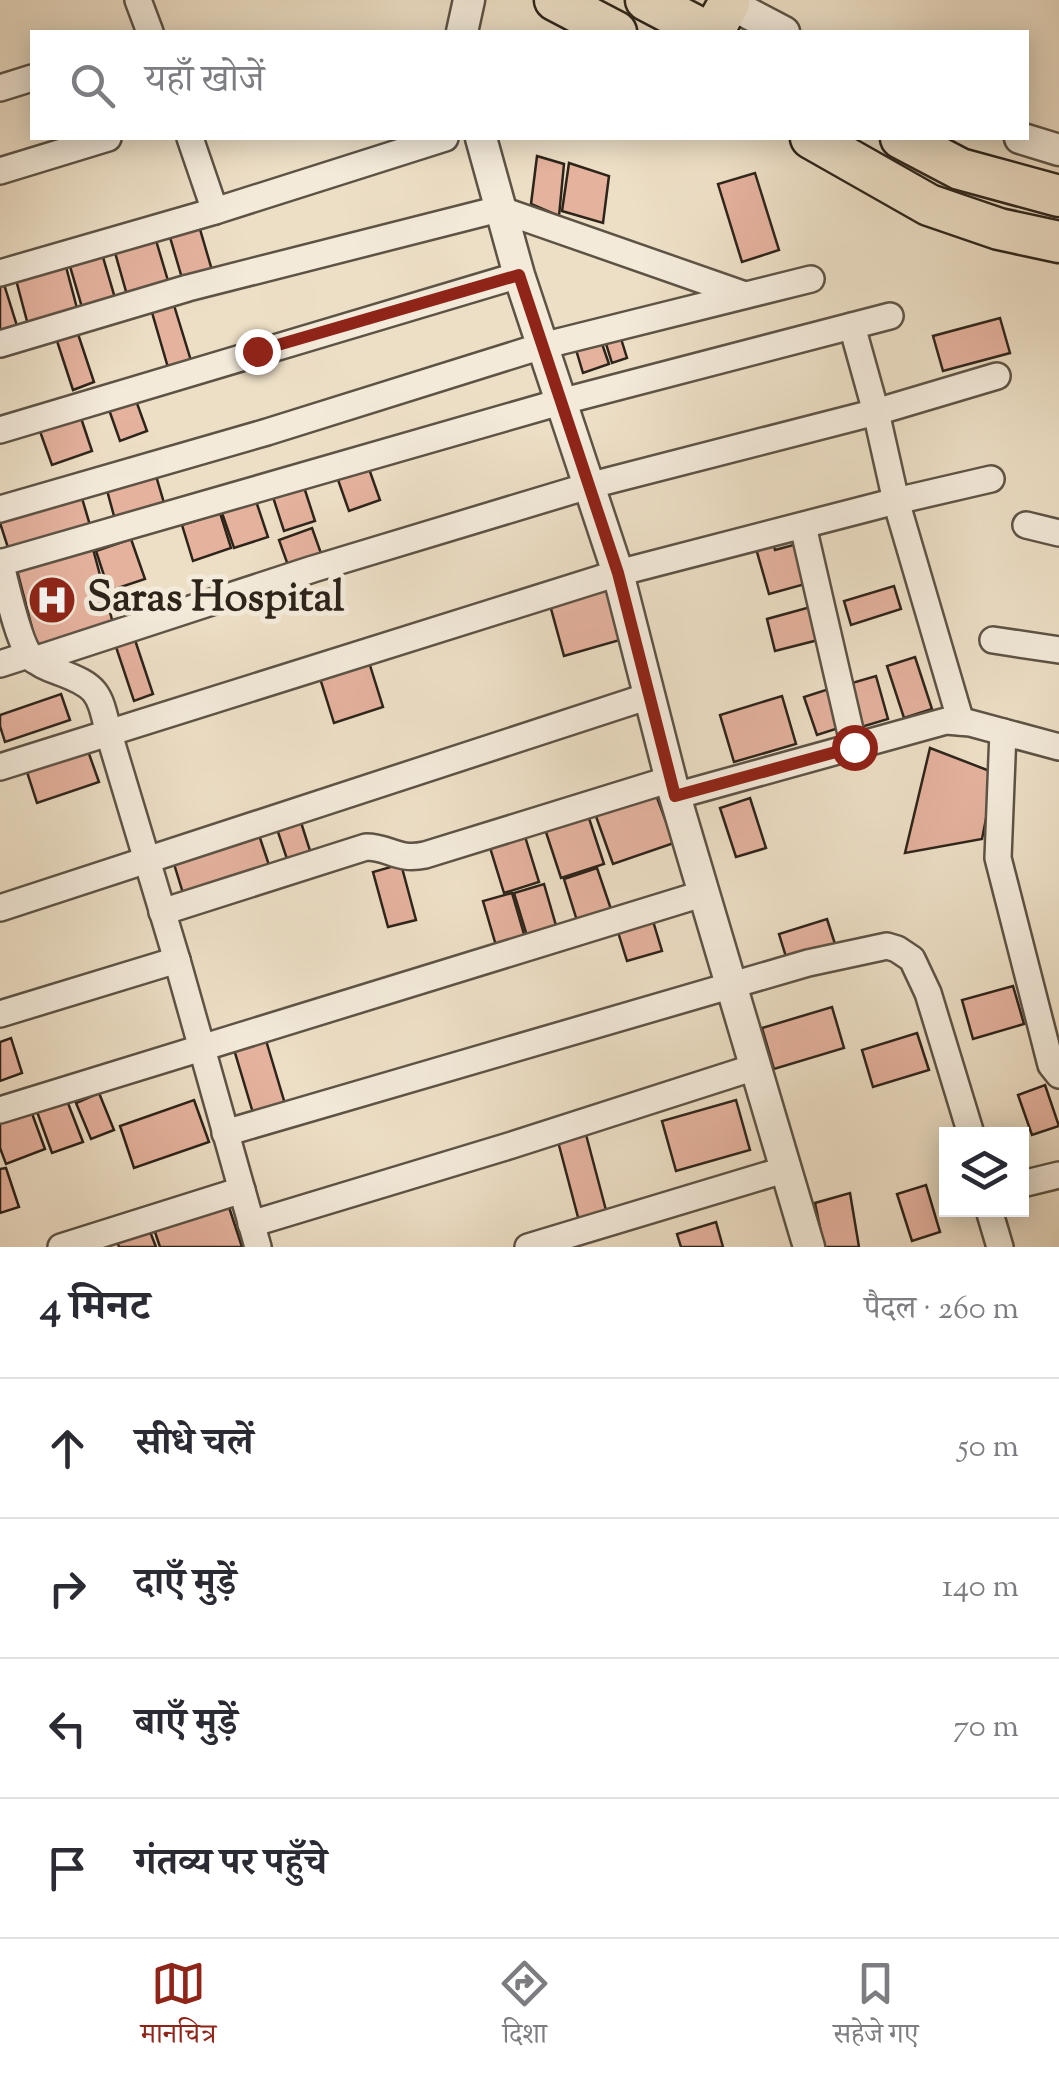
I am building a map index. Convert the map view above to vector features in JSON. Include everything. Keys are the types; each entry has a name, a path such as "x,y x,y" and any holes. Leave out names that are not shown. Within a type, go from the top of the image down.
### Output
{"main road":[{"path":"555,0 612,30"},
{"path":"646,0 718,17"},
{"path":"815,140 929,205 1059,242"},
{"path":"905,140 960,169 1059,196"}],"street":[{"path":"138,0 149,30"},
{"path":"462,30 469,0"},
{"path":"718,17 775,30"},
{"path":"0,88 30,79"},
{"path":"0,172 102,140"},
{"path":"191,140 215,212"},
{"path":"0,273 215,212 439,140"},
{"path":"482,140 519,275 618,573 673,787 809,1247"},
{"path":"1026,140 1059,150"},
{"path":"0,344 188,288 499,208 745,295"},
{"path":"0,430 519,275"},
{"path":"0,509 267,432 542,346 811,279"},
{"path":"755,1067 512,1145 254,1236 101,702 83,681 31,658 0,563 560,402 890,316"},
{"path":"852,326 896,501 961,722"},
{"path":"0,664 31,658 588,486 876,412 997,376"},
{"path":"0,767 618,573 991,479"},
{"path":"1026,525 1059,532"},
{"path":"803,526 854,747"},
{"path":"993,640 1059,650"},
{"path":"0,908 649,696"},
{"path":"162,912 366,847 406,858 425,855 673,787 854,747 946,722 961,722 1059,747"},
{"path":"1004,732 998,858 1051,1065 1059,1075"},
{"path":"0,1110 705,893"},
{"path":"225,1133 808,963 887,946 912,959 928,993 969,1127"},
{"path":"0,1014 177,960"},
{"path":"528,1247 787,1169"},
{"path":"1029,1182 1059,1174"},
{"path":"62,1247 242,1190"},
{"path":"989,1217 991,1244"}],"building":[{"path":"537,156 564,164 559,216 531,204"},
{"path":"569,163 609,176 603,223 562,211"},
{"path":"755,173 779,250 742,262 718,184"},
{"path":"197,219 214,277 184,285 167,227"},
{"path":"155,237 169,284 127,295 114,249"},
{"path":"100,247 117,305 84,314 67,256"},
{"path":"65,263 78,312 28,325 15,276"},
{"path":"3,281 17,326 0,331 0,282"},
{"path":"173,302 192,364 169,371 151,309"},
{"path":"1000,318 1010,353 943,371 933,336"},
{"path":"618,329 627,358 612,363 603,334"},
{"path":"78,334 94,382 73,390 57,341"},
{"path":"599,335 609,364 583,373 574,343"},
{"path":"134,395 147,431 120,441 107,404"},
{"path":"78,409 92,451 52,465 37,423"},
{"path":"368,466 380,500 349,511 337,477"},
{"path":"154,469 167,513 117,527 105,483"},
{"path":"303,484 315,521 284,531 272,494"},
{"path":"79,488 92,532 11,557 0,513"},
{"path":"256,501 268,537 234,548 222,513"},
{"path":"220,513 231,548 193,561 182,525"},
{"path":"312,528 323,559 290,571 279,540"},
{"path":"131,539 145,579 109,591 96,551"},
{"path":"772,540 775,550 797,544 809,583 769,594 755,545"},
{"path":"93,549 114,627 37,647 17,570"},
{"path":"894,586 901,609 851,625 844,601"},
{"path":"606,589 620,640 564,656 550,605"},
{"path":"814,606 822,639 775,651 767,619"},
{"path":"133,634 153,694 134,701 114,641"},
{"path":"915,657 932,709 904,718 887,666"},
{"path":"368,659 383,707 334,723 319,675"},
{"path":"876,676 888,719 858,728 845,685"},
{"path":"832,688 845,726 817,735 804,697"},
{"path":"61,694 70,720 5,742 0,715"},
{"path":"782,696 796,744 734,762 720,715"},
{"path":"930,748 995,773 982,839 905,853"},
{"path":"88,751 99,782 37,803 27,772"},
{"path":"653,787 674,843 613,864 593,808"},
{"path":"750,798 766,848 736,857 720,808"},
{"path":"586,809 604,864 561,878 543,823"},
{"path":"298,813 313,860 290,868 274,820"},
{"path":"256,826 272,874 186,903 171,854"},
{"path":"523,830 539,882 504,893 488,841"},
{"path":"401,864 416,920 388,927 373,872"},
{"path":"597,868 613,915 579,927 564,879"},
{"path":"544,884 557,929 528,939 514,893"},
{"path":"512,893 526,941 497,949 483,901"},
{"path":"827,919 835,944 787,960 779,934"},
{"path":"653,921 662,951 627,961 618,932"},
{"path":"1013,986 1024,1024 973,1039 962,1000"},
{"path":"832,1007 844,1048 774,1069 762,1028"},
{"path":"917,1033 929,1070 873,1087 862,1050"},
{"path":"265,1037 285,1104 253,1113 233,1046"},
{"path":"11,1038 22,1073 0,1081 0,1042"},
{"path":"1045,1085 1059,1126 1032,1135 1018,1095"},
{"path":"99,1093 114,1130 91,1139 76,1103"},
{"path":"66,1098 83,1142 52,1153 36,1109"},
{"path":"194,1100 209,1142 134,1168 120,1126"},
{"path":"736,1100 750,1150 676,1171 662,1121"},
{"path":"30,1108 45,1149 6,1164 0,1148 0,1120"},
{"path":"584,1127 607,1214 579,1221 556,1134"},
{"path":"6,1168 19,1207 0,1213 0,1169"},
{"path":"926,1185 940,1232 912,1241 897,1194"},
{"path":"850,1193 859,1247 824,1247 815,1203"},
{"path":"226,1198 242,1247 160,1247 152,1223"},
{"path":"716,1222 723,1247 681,1247 677,1234"},
{"path":"149,1229 156,1247 119,1247 117,1241"}],"place":[{"name":"Saras Hospital","path":"52,600"}],"route":[{"path":"257,351 519,275 618,573 675,796 854,747"}]}
